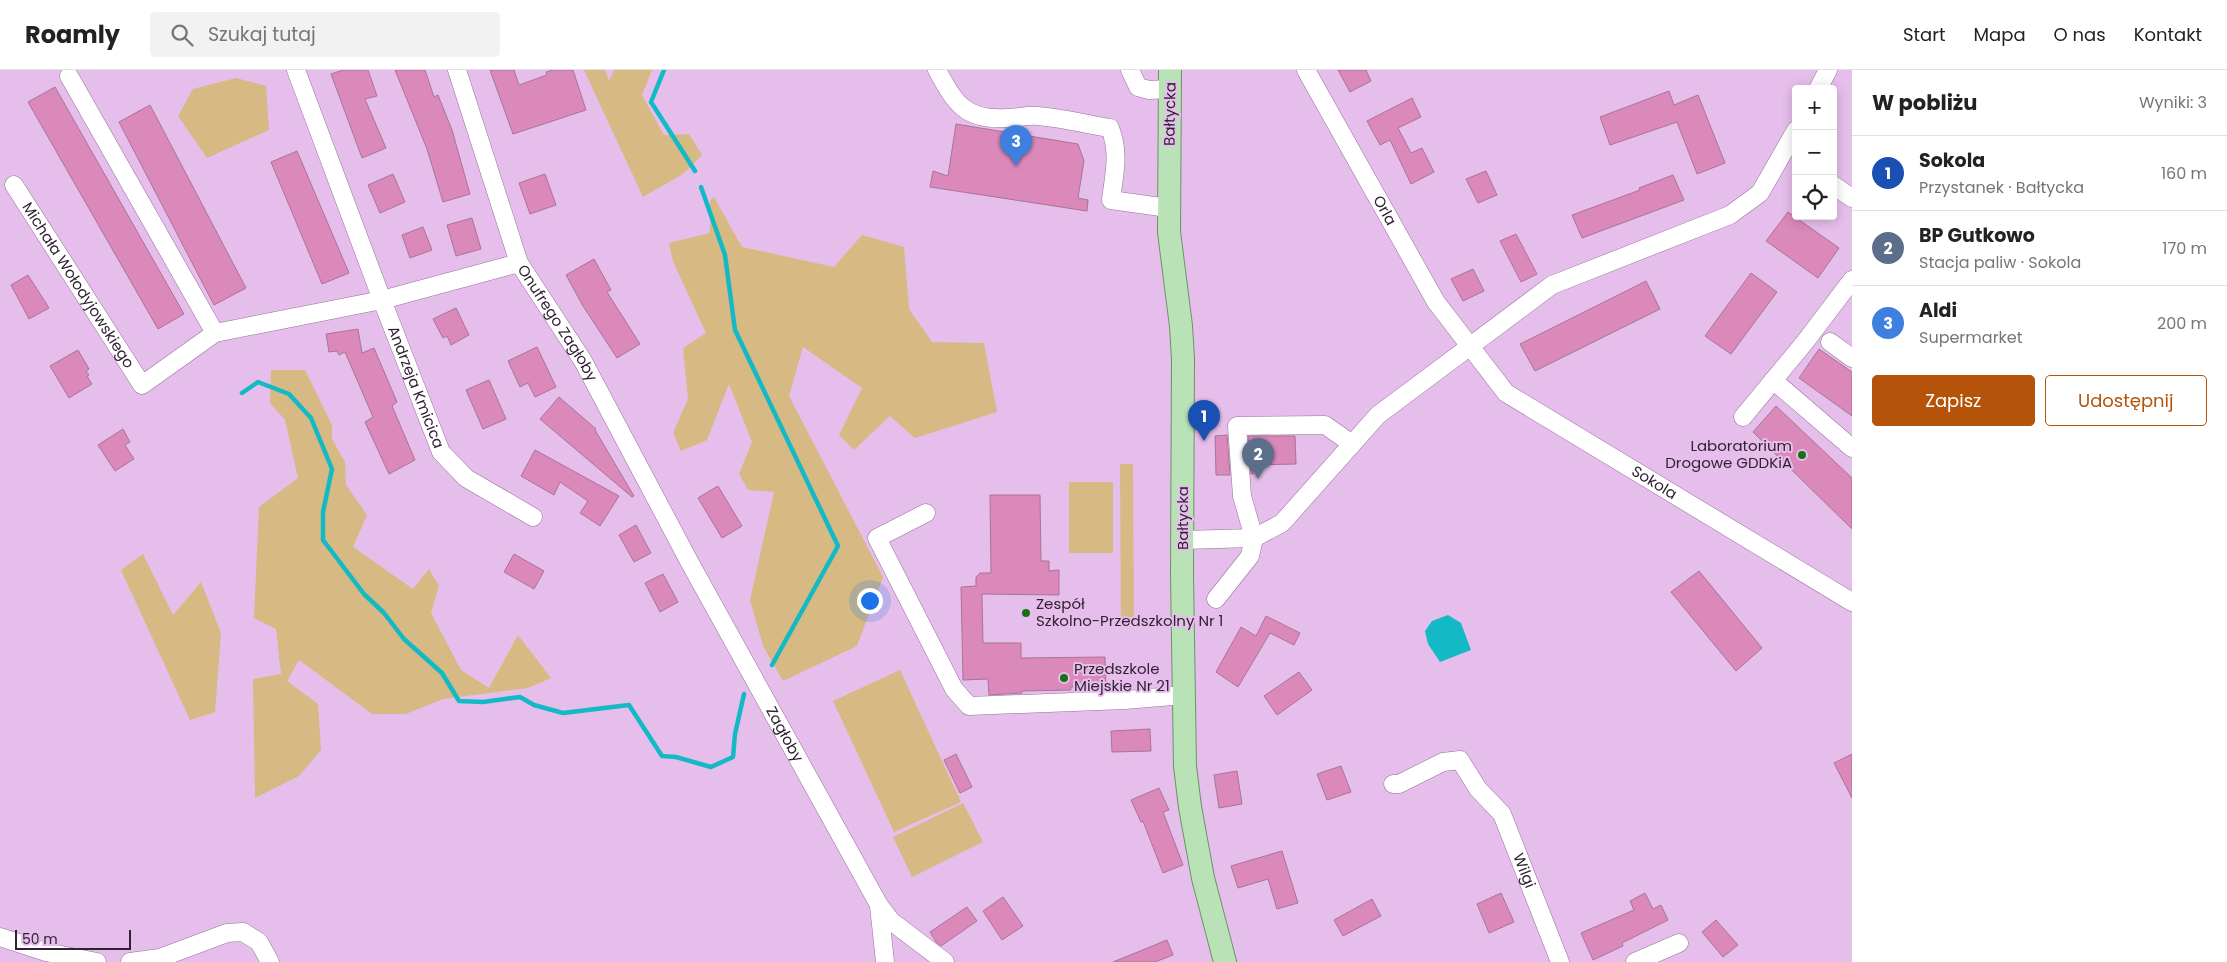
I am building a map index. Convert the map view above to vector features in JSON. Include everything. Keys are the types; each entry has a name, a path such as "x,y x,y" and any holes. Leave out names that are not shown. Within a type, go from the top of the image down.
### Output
{"main road":[{"name":"Bałtycka","path":"1170,79 1168,232 1181,326 1183,359 1185,766 1190,807 1203,878 1225,962"}],"street":[{"name":"Andrzeja Kmicica","path":"296,70 382,300 442,452 466,478 533,516"},
{"name":"Onufrego Zagłoby","path":"457,70 519,263 582,361 690,563"},
{"path":"937,70 958,105 974,114 1006,118 1025,115 1040,116 1110,128 1117,157 1111,200 1168,208"},
{"path":"1130,70 1138,87 1149,90 1170,79"},
{"name":"Orla","path":"1306,70 1436,302 1471,346"},
{"path":"1820,85 1828,70"},
{"path":"69,76 216,333 382,300 519,263"},
{"path":"1183,540 1254,538 1282,523 1378,415 1552,285 1730,216 1760,193 1790,154"},
{"name":"Michała Wołodyjowskiego","path":"14,185 142,384 216,333"},
{"path":"1837,188 1852,198"},
{"path":"1743,417 1852,280"},
{"path":"1830,342 1852,358"},
{"name":"Sokola","path":"1471,346 1506,393 1525,406 1852,602"},
{"path":"1774,380 1852,448"},
{"path":"1216,599 1250,556 1254,538 1242,496 1237,426 1325,425 1352,444"},
{"path":"926,513 877,538 954,689 969,706 1125,700 1184,694"},
{"name":"Zagłoby","path":"690,563 879,905 891,921 945,962"},
{"name":"Wilgi","path":"1393,784 1399,784 1443,762 1460,760 1478,788 1502,814 1560,962"},
{"name":"Zagłoby","path":"879,905 885,962"},
{"path":"130,962 160,958 227,933 243,932 259,942 270,962"},
{"path":"0,937 46,952 97,962"},
{"path":"1634,962 1679,943"}],"shaded area":[{"path":"584,70 605,70 609,81 614,70 652,70 642,95 664,135 689,134 702,155 683,174 643,197"},
{"path":"236,78 266,86 269,130 207,158 178,116 193,89"},
{"path":"714,197 742,247 834,267 862,235 904,247 909,309 932,342 984,343 997,412 915,438 890,416 854,450 839,435 862,388 803,347 789,396 883,577 857,646 783,681 763,646 750,600 774,492 748,490 739,474 752,442 729,384 707,440 681,451 673,433 688,399 683,348 706,333 673,261 669,243 710,233 710,201"},
{"path":"271,370 305,370 332,425 332,439 345,462 346,485 367,515 353,547 413,589 429,569 439,586 431,613 461,670 489,688 518,635 551,678 528,688 443,699 406,714 372,714 299,660 287,681 318,704 321,750 299,776 255,798 253,679 281,674 276,629 254,618 259,507 298,478 285,420 270,403"},
{"path":"1120,464 1133,464 1134,627 1121,627"},
{"path":"1069,482 1113,482 1113,553 1069,553"},
{"path":"143,554 173,615 201,582 221,633 215,712 190,720 121,570"},
{"path":"1448,615 1461,623 1471,650 1440,662 1428,644 1425,631 1432,621"},
{"path":"900,670 961,802 894,832 833,701"},
{"path":"963,803 983,842 912,877 893,837"}],"building":[{"path":"343,70 368,70 377,96 365,99 386,148 362,158 331,74"},
{"path":"395,70 425,70 434,97 438,95 452,130 470,194 443,202 427,149"},
{"path":"490,70 514,70 519,85 547,75 546,72 553,70 573,70 586,110 513,134"},
{"path":"1338,70 1366,70 1371,81 1350,92"},
{"path":"55,87 184,314 158,329 28,102"},
{"path":"1669,91 1674,105 1698,95 1725,163 1697,174 1677,122 1610,145 1600,117"},
{"path":"1412,98 1421,117 1398,128 1411,153 1422,148 1434,172 1411,184 1390,140 1380,145 1367,121"},
{"path":"150,105 246,288 214,305 119,122"},
{"path":"956,124 1078,144 1084,161 1078,198 1088,200 1087,211 930,187 933,171 948,176"},
{"path":"297,151 349,273 322,284 271,162"},
{"path":"1486,171 1497,195 1478,203 1466,179"},
{"path":"393,174 405,202 380,213 368,185"},
{"path":"545,174 556,205 530,214 519,183"},
{"path":"1673,175 1684,200 1582,238 1572,215 1640,190 1639,188"},
{"path":"1788,212 1792,215 1792,220 1799,220 1839,248 1818,278 1766,241"},
{"path":"472,218 481,249 456,256 447,225"},
{"path":"423,227 432,250 410,258 402,235"},
{"path":"1516,234 1537,274 1521,282 1500,241"},
{"path":"594,259 611,290 607,292 640,344 617,358 583,306 566,275"},
{"path":"1473,269 1484,291 1463,301 1451,279"},
{"path":"1751,273 1777,292 1731,354 1705,336"},
{"path":"28,275 49,308 29,319 11,285"},
{"path":"1646,281 1660,309 1535,371 1520,344"},
{"path":"456,308 469,335 451,345 447,336 443,338 433,319"},
{"path":"358,329 362,353 374,348 397,402 392,406 415,460 389,474 365,422 373,417 345,352 339,355 337,351 329,352 326,334"},
{"path":"537,347 556,387 535,397 528,383 520,387 508,361"},
{"path":"1819,349 1852,372 1852,416 1799,378"},
{"path":"78,350 89,369 86,371 89,375 87,376 92,384 69,398 50,366"},
{"path":"489,380 506,419 483,429 466,390"},
{"path":"559,397 596,429 634,496 632,497 540,419"},
{"name":"Laboratorium Drogowe GDDKiA","path":"1776,406 1852,478 1852,529 1753,432"},
{"path":"123,429 130,442 125,445 134,459 115,471 98,445"},
{"path":"1227,435 1230,475 1216,475 1215,436"},
{"path":"1248,436 1295,436 1296,464 1253,465 1253,474 1251,474"},
{"path":"535,450 619,496 600,526 580,513 588,501 560,482 554,495 521,476"},
{"path":"718,486 742,526 722,538 698,498"},
{"path":"990,495 1040,495 1041,561 1049,561 1049,571 1059,570 1059,595 982,594 983,643 1021,643 1021,658 1105,657 1106,686 1071,687 1071,690 1022,691 1022,693 989,695 988,679 963,680 961,587 976,586 976,577 980,573 991,573"},
{"path":"636,525 651,553 634,562 619,535"},
{"path":"514,554 544,571 534,589 504,572"},
{"path":"1699,571 1762,648 1736,671 1671,592"},
{"path":"663,574 678,602 660,612 645,583"},
{"path":"1266,616 1300,633 1294,645 1270,633 1238,687 1216,672 1241,627 1256,636"},
{"path":"1299,672 1312,690 1277,715 1264,696"},
{"path":"1150,729 1151,751 1112,752 1111,731"},
{"path":"956,754 972,787 960,793 944,760"},
{"path":"1852,754 1852,798 1834,763"},
{"path":"1341,766 1351,792 1327,800 1317,774"},
{"path":"1237,771 1242,804 1219,808 1214,775"},
{"path":"1159,788 1169,810 1163,812 1183,865 1163,873 1143,821 1141,822 1131,800"},
{"path":"1282,851 1298,903 1277,909 1268,879 1238,888 1231,866"},
{"path":"1501,893 1514,922 1489,933 1477,904"},
{"path":"1645,893 1653,909 1661,905 1668,920 1622,943 1623,946 1593,960 1581,933 1634,910 1630,901"},
{"path":"1003,897 1023,926 1002,940 983,911"},
{"path":"1372,899 1381,916 1343,936 1334,920"},
{"path":"967,907 977,921 941,946 930,932"},
{"path":"1716,920 1738,945 1723,957 1702,932"},
{"path":"1167,940 1173,955 1155,962 1113,962"}],"waterway":[{"path":"664,70 651,102 695,171"},
{"path":"701,187 725,255 735,330 838,546 772,665"},
{"path":"242,393 258,382 289,394 311,418 332,469 323,512 323,540 364,594 384,613 404,639 442,673 459,701 483,702 520,697 534,705 563,713 629,705 662,756 676,757 711,767 733,757 735,734 744,694"}],"place":[{"name":"Aldi","path":"1016,166"},
{"name":"Sokola","path":"1204,441"},
{"name":"Laboratorium Drogowe GDDKiA","path":"1802,455"},
{"name":"BP Gutkowo","path":"1258,479"},
{"name":"Zespół Szkolno-Przedszkolny Nr 1","path":"1026,613"},
{"name":"Przedszkole Miejskie Nr 21","path":"1064,678"}]}
